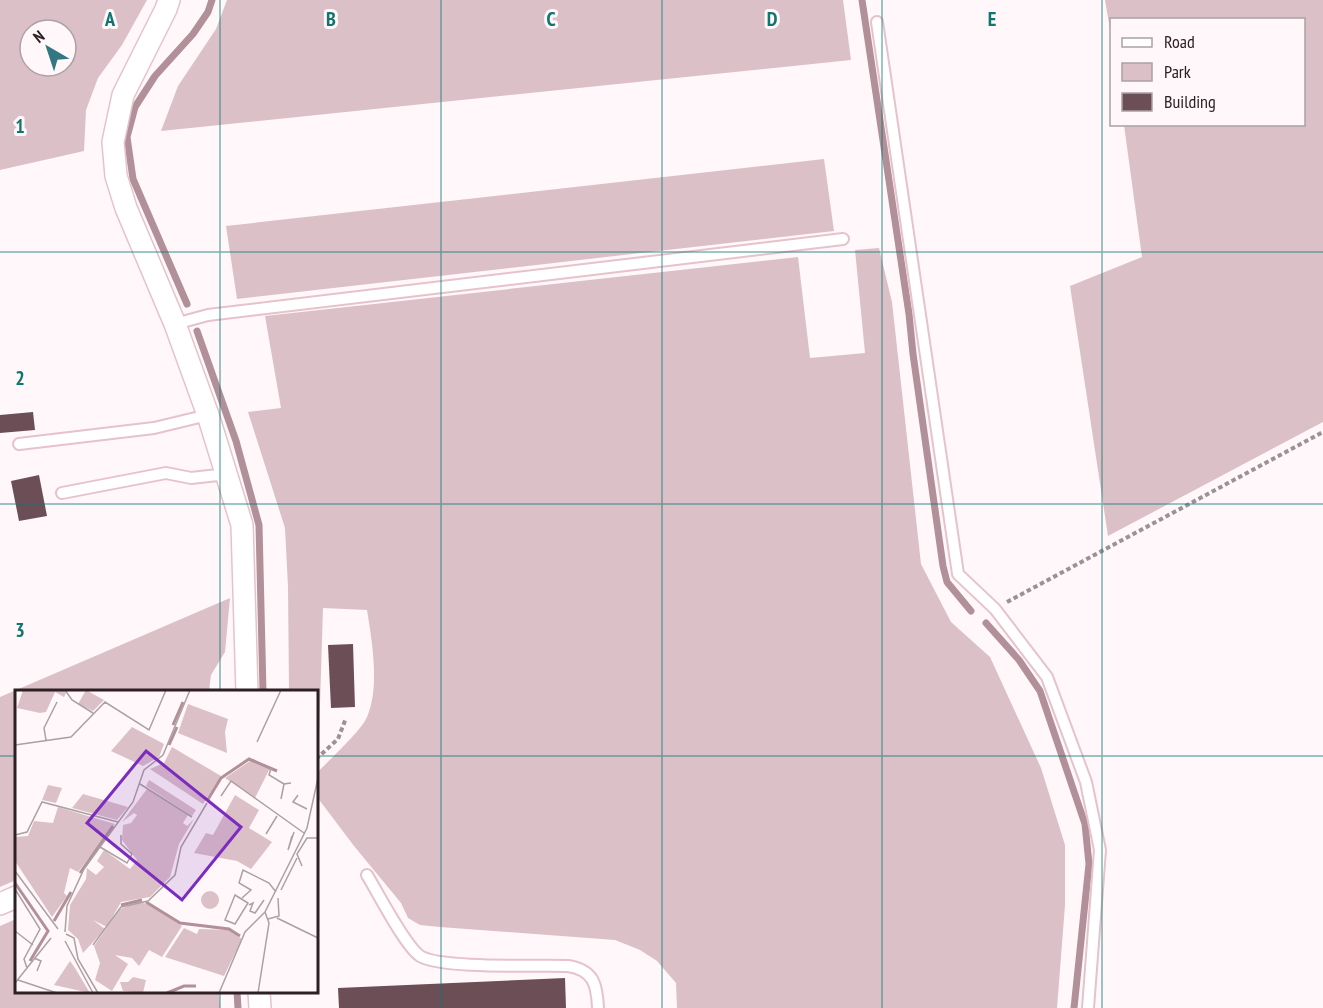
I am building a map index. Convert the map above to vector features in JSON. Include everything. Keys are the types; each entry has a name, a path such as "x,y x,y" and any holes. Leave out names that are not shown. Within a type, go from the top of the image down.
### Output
{"street":[{"path":"169,0 123,95 113,142 116,176 126,208 175,324 208,415 242,525 247,690"},
{"path":"0,904 15,897"}],"lane":[{"path":"878,22 958,574 995,609 1047,677 1086,782 1100,850 1088,1008"},
{"path":"175,324 220,313 843,239"},
{"path":"19,444 154,428 208,415"},
{"path":"62,493 166,473 192,478 227,474"},
{"path":"367,875 410,946 421,957 453,964 581,968 588,974 597,989 598,1008"}],"path":[{"path":"995,609 1323,432"},
{"path":"318,757 338,739 346,718"}],"green space":[{"path":"0,0 147,0 122,45 98,78 86,110 84,151 0,170"},
{"path":"227,0 843,0 851,60 161,131 178,86 216,29"},
{"path":"1105,0 1323,0 1323,422 1108,536 1070,286 1142,257 1124,126 1305,126 1305,18 1110,18 1110,29"},
{"path":"824,159 834,231 237,299 226,226"},
{"path":"879,248 892,302 921,564 951,622 990,657 1041,768 1065,845 1065,905 1057,1008 677,1008 676,983 657,961 640,950 615,940 420,925 408,918 401,903 318,798 318,772 359,730 371,705 374,664 367,610 323,608 318,738 318,690 289,690 285,528 248,412 281,408 265,316 798,257 810,358 865,353 855,250"},
{"path":"230,598 225,652 211,675 209,690 16,690"},
{"path":"15,691 15,880 0,887 0,697"},
{"path":"15,919 15,993 219,993 220,1008 0,1008 0,926"}],"building":[{"path":"33,412 35,430 0,433 0,415"},
{"path":"39,475 47,516 19,521 11,481"},
{"path":"353,644 355,707 331,708 328,645"},
{"path":"565,978 566,1008 339,1008 338,988"}],"waterway":[{"path":"187,304 133,179 127,137 135,107 155,76 193,34 208,12 212,0"},
{"path":"862,0 909,314 943,566 947,582 971,611"},
{"path":"197,331 236,441 259,525 263,690"},
{"path":"986,623 1019,660 1040,691 1085,824 1089,864 1074,1008"},
{"path":"237,993 238,1008"}]}
